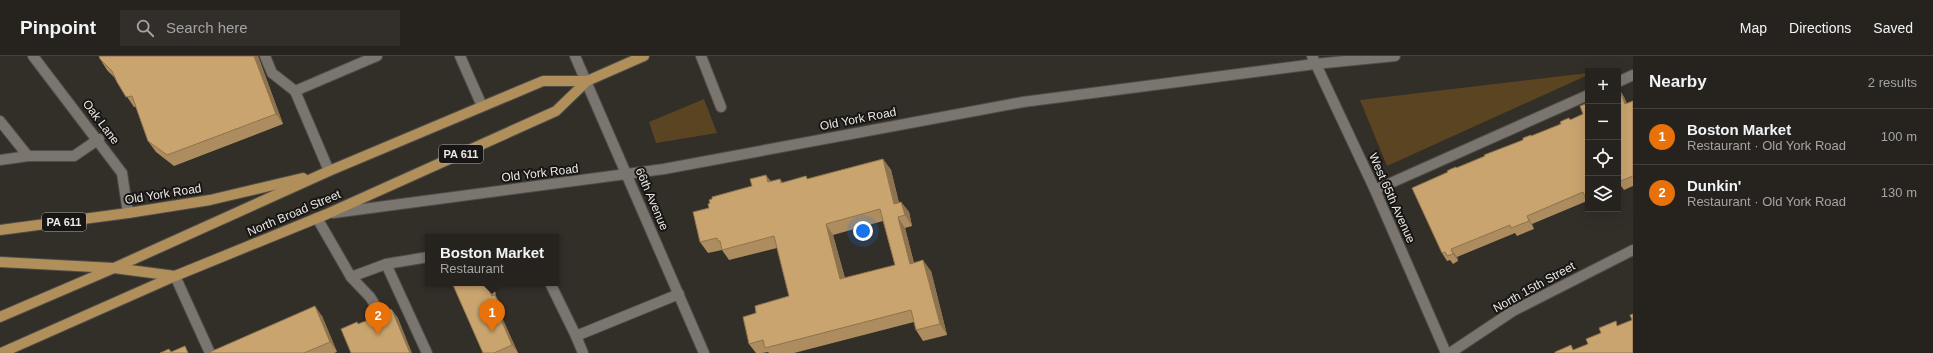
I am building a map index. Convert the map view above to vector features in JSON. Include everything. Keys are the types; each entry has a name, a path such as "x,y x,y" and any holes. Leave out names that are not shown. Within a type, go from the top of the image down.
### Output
{"main road":[{"name":"North Broad Street","path":"1,353 175,276 327,214 556,111 587,81 644,56"},
{"name":"North Broad Street","path":"0,317 114,268 328,172 543,81 587,81"},
{"name":"Old York Road","path":"0,230 128,213 236,195 328,172"},
{"name":"PA 611","path":"0,262 114,268 175,276"}],"street":[{"name":"Oak Lane","path":"33,56 99,139 122,173 128,213"},
{"path":"265,56 272,74 294,91 328,172"},
{"path":"294,91 377,56"},
{"path":"460,56 482,106"},
{"name":"66th Avenue","path":"575,56 628,174 704,353"},
{"path":"701,56 721,106"},
{"name":"Old York Road","path":"327,214 628,174 1023,102 1313,60 1395,56"},
{"name":"West 65th Avenue","path":"1313,60 1375,190 1446,353"},
{"path":"1621,81 1633,75"},
{"path":"1375,190 1585,96"},
{"path":"0,121 28,156"},
{"path":"0,160 28,156 74,156 99,139"},
{"path":"316,218 351,278 370,297 385,321"},
{"name":"North 15th Street","path":"1450,353 1513,311 1633,250"},
{"path":"351,278 386,264 425,258"},
{"path":"386,264 427,353"},
{"path":"175,276 210,353"},
{"path":"551,286 583,353"},
{"path":"576,336 679,294"}],"shaded area":[{"path":"1585,73 1585,76 1387,166 1360,100"},
{"path":"704,99 717,133 656,143 649,122"}],"building":[{"path":"99,56 254,56 276,114 167,155 148,141 132,96 126,97 112,71 100,59"},
{"path":"1621,94 1625,104 1633,101 1633,176 1621,181"},
{"path":"1585,104 1585,197 1583,192 1527,216 1529,221 1511,228 1510,225 1451,249 1453,254 1447,256 1445,252 1442,253 1412,188 1448,172 1447,171 1451,169 1523,140 1523,138 1561,124 1560,122 1564,120 1569,118 1570,120 1583,114 1580,106"},
{"path":"883,159 894,204 901,202 905,215 898,217 910,264 923,260 940,324 916,330 911,310 765,348 763,340 749,344 743,317 756,313 755,306 789,296 774,236 722,250 720,241 718,241 717,238 700,242 693,212 709,208 709,200 712,199 712,197 752,186 750,179 766,175 768,182 780,179 781,183 806,176 807,179","holes":["880,209 895,265 840,279 826,224"]},
{"path":"453,286 491,286 488,287 492,296 495,295 498,302 494,303 512,345 494,353 483,353"},
{"path":"315,306 330,342 304,353 210,352"},
{"path":"390,309 392,310 410,353 351,353 341,329 357,322 358,324 376,317 375,315"},
{"path":"1633,314 1633,353 1555,353 1571,345 1573,350 1588,344 1586,339 1601,333 1599,328 1616,321 1617,326 1632,320 1630,315"},
{"path":"185,346 188,353 160,353 169,349 171,352"}],"place":[{"name":"Boston Market","path":"492,332"},
{"name":"Dunkin'","path":"378,335"}]}
